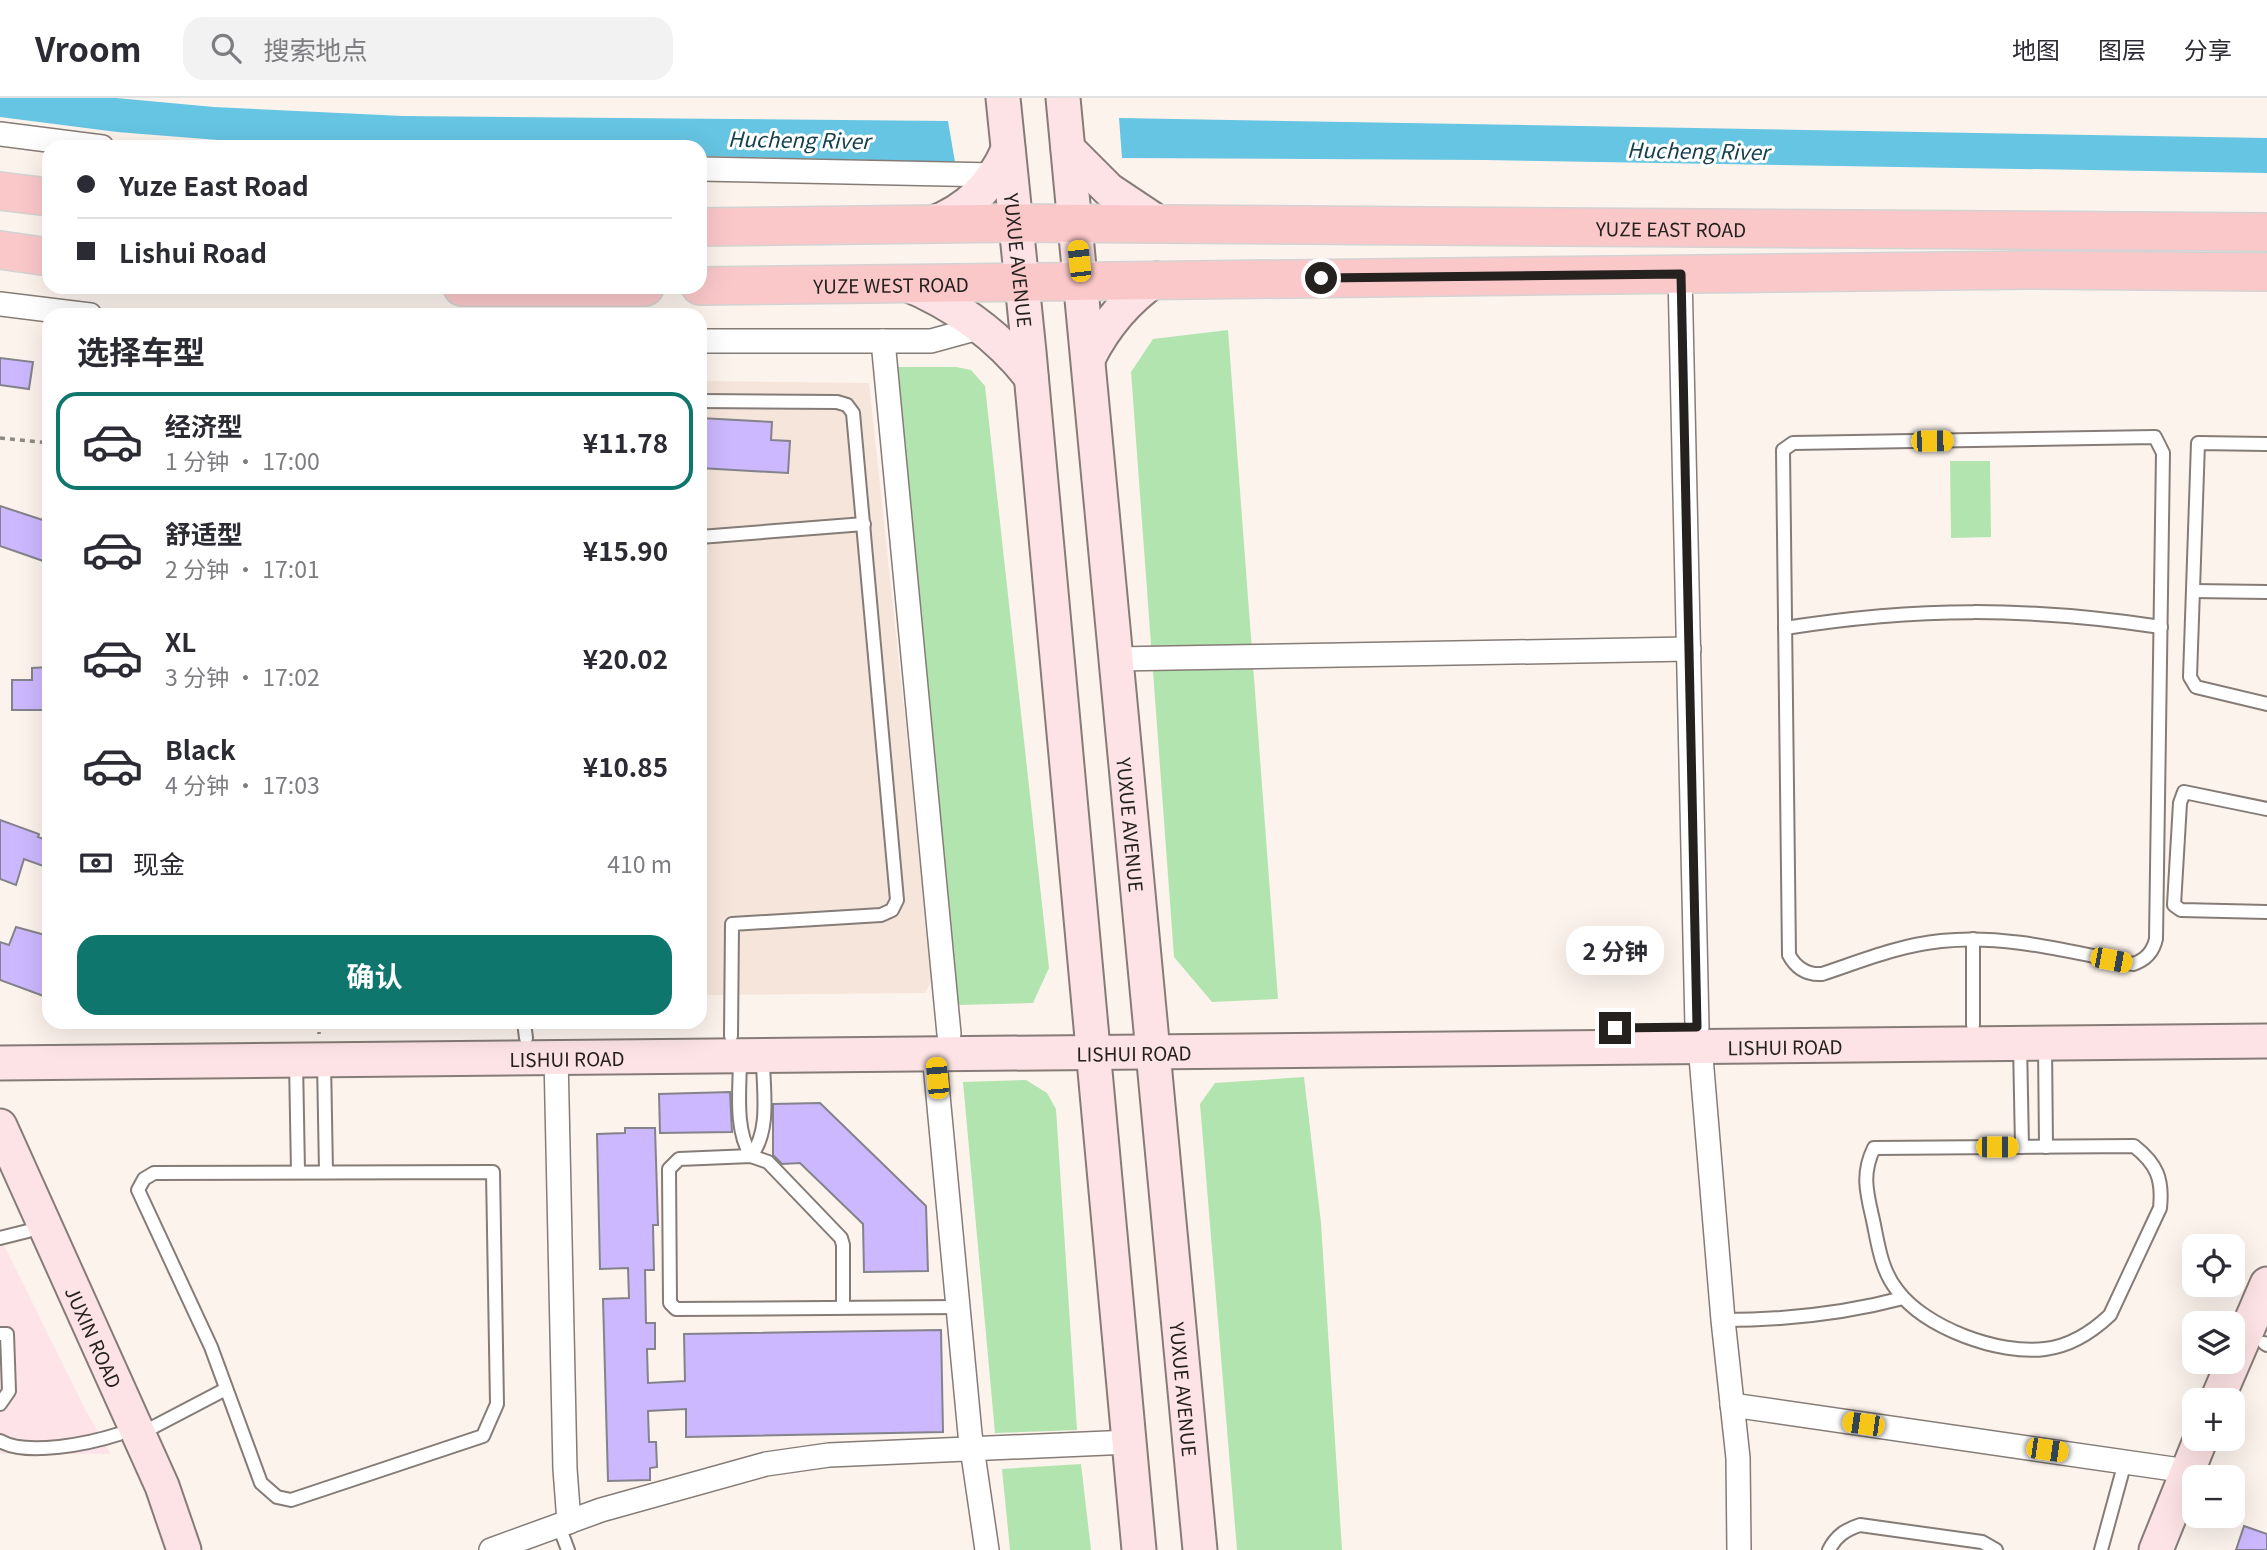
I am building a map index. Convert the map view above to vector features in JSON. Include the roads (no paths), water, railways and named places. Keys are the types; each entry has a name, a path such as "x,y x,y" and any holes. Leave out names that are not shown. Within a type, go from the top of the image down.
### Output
{"main road":[{"name":"YUXUE AVENUE","path":"1003,98 1002,162 1016,223 1139,1550"},
{"name":"YUXUE AVENUE","path":"1063,98 1200,1550"},
{"path":"1068,149 1109,190 1160,224"},
{"path":"931,224 971,202 1002,162"},
{"path":"0,191 42,196"},
{"path":"707,227 1076,223"},
{"name":"YUZE EAST ROAD","path":"1076,223 2267,232"},
{"path":"0,250 42,256"},
{"path":"1081,280 2030,270 2267,272"},
{"path":"1089,358 1117,312 1156,279"},
{"name":"YUZE WEST ROAD","path":"707,286 1081,280"},
{"path":"904,283 950,305 982,327 1006,348 1031,377"},
{"name":"LISHUI ROAD","path":"1699,1036 1973,1025 2267,1022"},
{"name":"LISHUI ROAD","path":"0,1063 525,1030 745,1048"},
{"name":"LISHUI ROAD","path":"0,1044 315,1045 556,1056 941,1043 1699,1036 2033,1043 2267,1041"},
{"name":"JUXIN ROAD","path":"0,1126 130,1434 164,1550"},
{"name":"JUXIN ROAD","path":"0,1170 14,1235 162,1486 184,1550"},
{"path":"2222,1388 2267,1284"},
{"path":"2245,1388 2266,1341"},
{"path":"2156,1550 2182,1502"},
{"path":"2178,1550 2186,1528"}],"street":[{"path":"0,134 47,140"},
{"path":"707,169 1002,162"},
{"path":"1681,274 1699,1036 1723,1320 1738,1458 1739,1550"},
{"path":"0,304 42,309"},
{"path":"707,341 931,341 982,327"},
{"path":"883,341 941,1043 958,1307 972,1449 987,1550"},
{"path":"1116,659 1689,649"},
{"path":"556,1056 564,1524"},
{"path":"1732,1405 2182,1472"},
{"path":"491,1550 601,1510 766,1464 829,1455 1130,1442"}],"lane":[{"path":"707,401 837,402 846,405 854,418 897,900 892,910 881,915 732,925 745,1048 763,1125 761,1139 751,1156"},
{"path":"2155,437 2163,453 2161,627 2156,939 2151,952 2140,962 2133,964 2021,942 1973,939 1913,945 1822,974 1808,973 1792,961 1789,955 1783,450 1793,443 2155,437"},
{"path":"2267,444 2198,443 2190,677 2196,687 2267,704"},
{"path":"707,536 864,524"},
{"path":"2193,591 2267,592"},
{"path":"1785,628 1873,616 1962,611 2062,614 2161,627"},
{"path":"2267,809 2184,792 2180,803 2174,905 2181,910 2267,912"},
{"path":"1973,939 1973,1025"},
{"path":"2033,1043 2046,1147"},
{"path":"2022,1147 2033,1043"},
{"path":"315,1045 326,1172"},
{"path":"298,1172 315,1045"},
{"path":"745,1048 741,1124 743,1140 751,1156"},
{"path":"2134,1146 2157,1171 2162,1190 2160,1208 2110,1315 2089,1333 2061,1346 2045,1349 2022,1349 1988,1343 1958,1333 1913,1307 1888,1277 1865,1188 1866,1169 1874,1148 2022,1147 2134,1146"},
{"path":"844,1308 843,1245 838,1234 768,1162 751,1156 679,1159 669,1169 670,1303 676,1309 844,1308 958,1307"},
{"path":"326,1172 493,1172 497,1404 482,1436 291,1500 271,1493 261,1483 211,1347 138,1190 154,1173 326,1172"},
{"path":"1723,1320 1801,1318 1850,1311 1903,1298"},
{"path":"0,1334 6,1334 9,1391 0,1404"},
{"path":"0,1441 22,1446 89,1444 130,1434 226,1389"},
{"path":"2101,1550 2125,1462"},
{"path":"564,1524 568,1550"},
{"path":"1829,1550 1833,1541 1844,1531 1860,1525 1982,1542 1996,1550"}],"water":[{"name":"Hucheng River","path":"0,98 116,98 214,107 403,116 948,121 955,162 707,156 707,140 218,140 117,132 0,117"},
{"name":"Hucheng River","path":"1119,118 2267,138 2267,173 1484,160 1122,158"}]}
